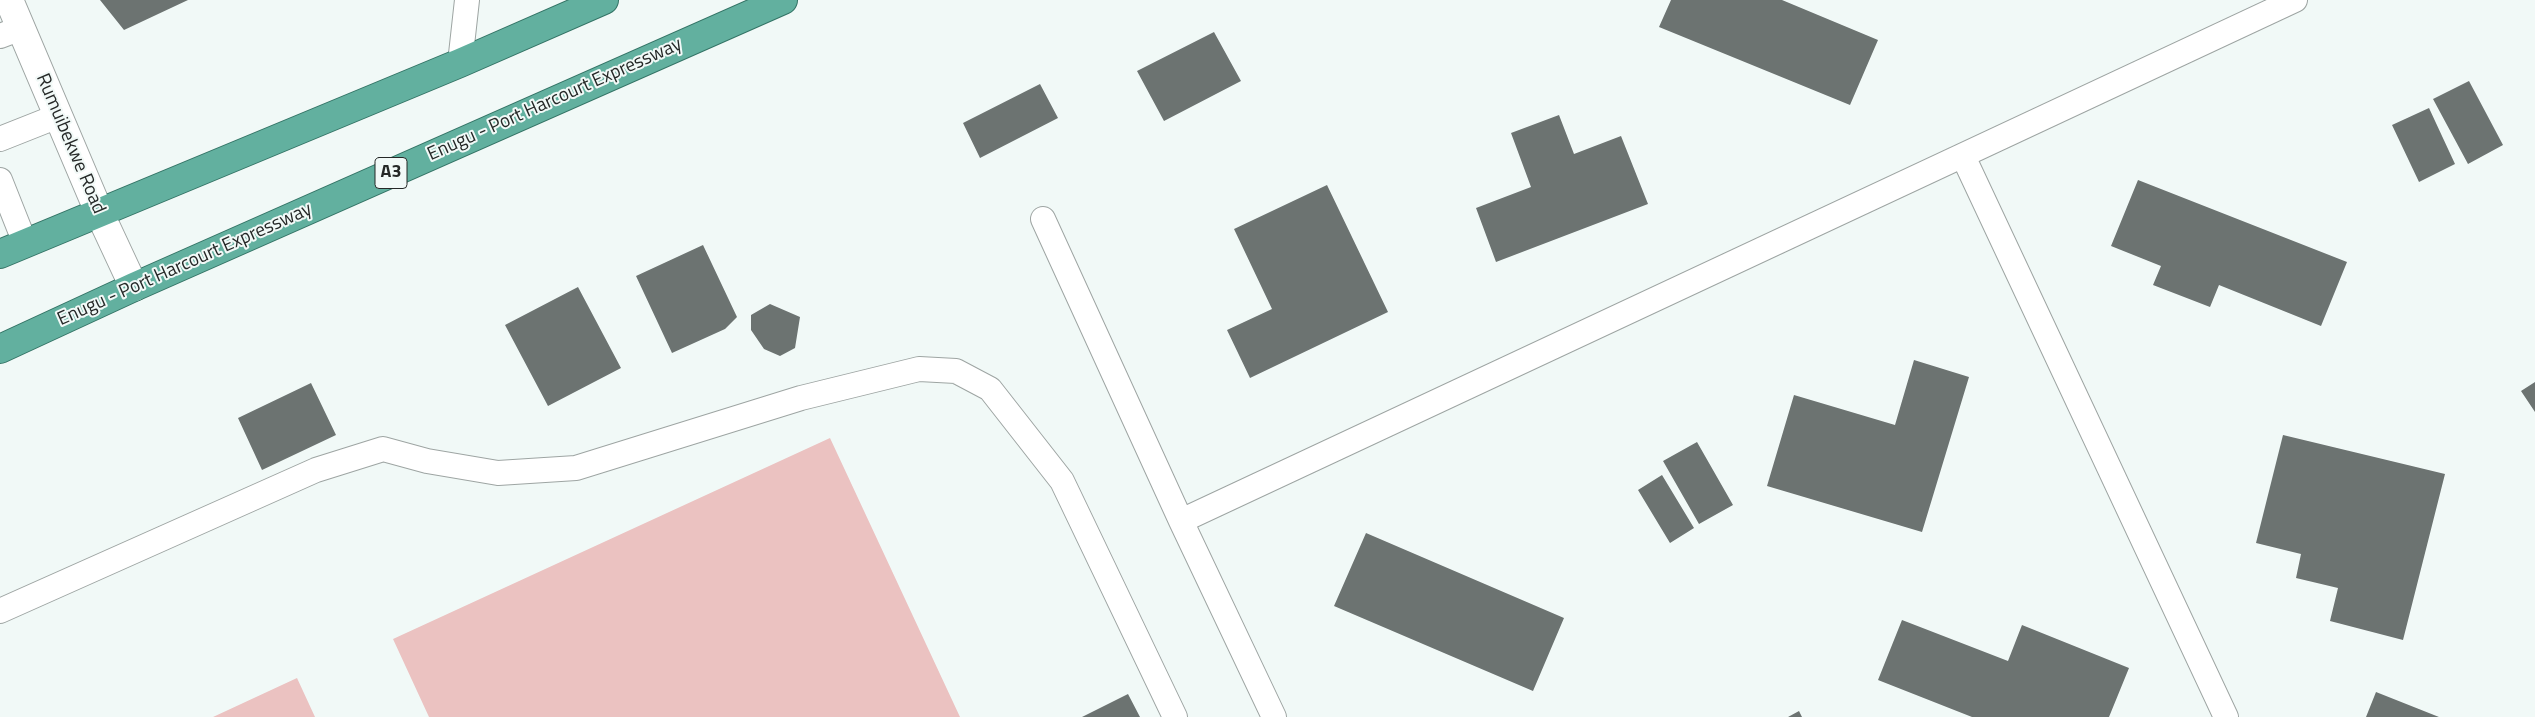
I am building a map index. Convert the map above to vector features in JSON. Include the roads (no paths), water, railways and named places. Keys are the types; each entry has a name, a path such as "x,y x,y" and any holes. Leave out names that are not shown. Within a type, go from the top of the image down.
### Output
{"highway":[{"path":"0,254 460,63 604,0"},
{"name":"Enugu - Port Harcourt Expressway","path":"0,349 134,287 783,0"}],"street":[{"name":"Rumuibekwe Road","path":"9,0 10,32 58,116 99,212 134,287"}],"lane":[{"path":"460,63 467,0"},
{"path":"1181,521 2295,0"},
{"path":"0,139 58,116"},
{"path":"1964,156 2226,717"},
{"path":"0,180 24,244"},
{"path":"1043,220 1181,521 1274,717"},
{"path":"0,611 316,470 383,449 427,461 498,473 576,468 801,398 919,369 956,371 990,389 1062,481 1175,717"}]}
